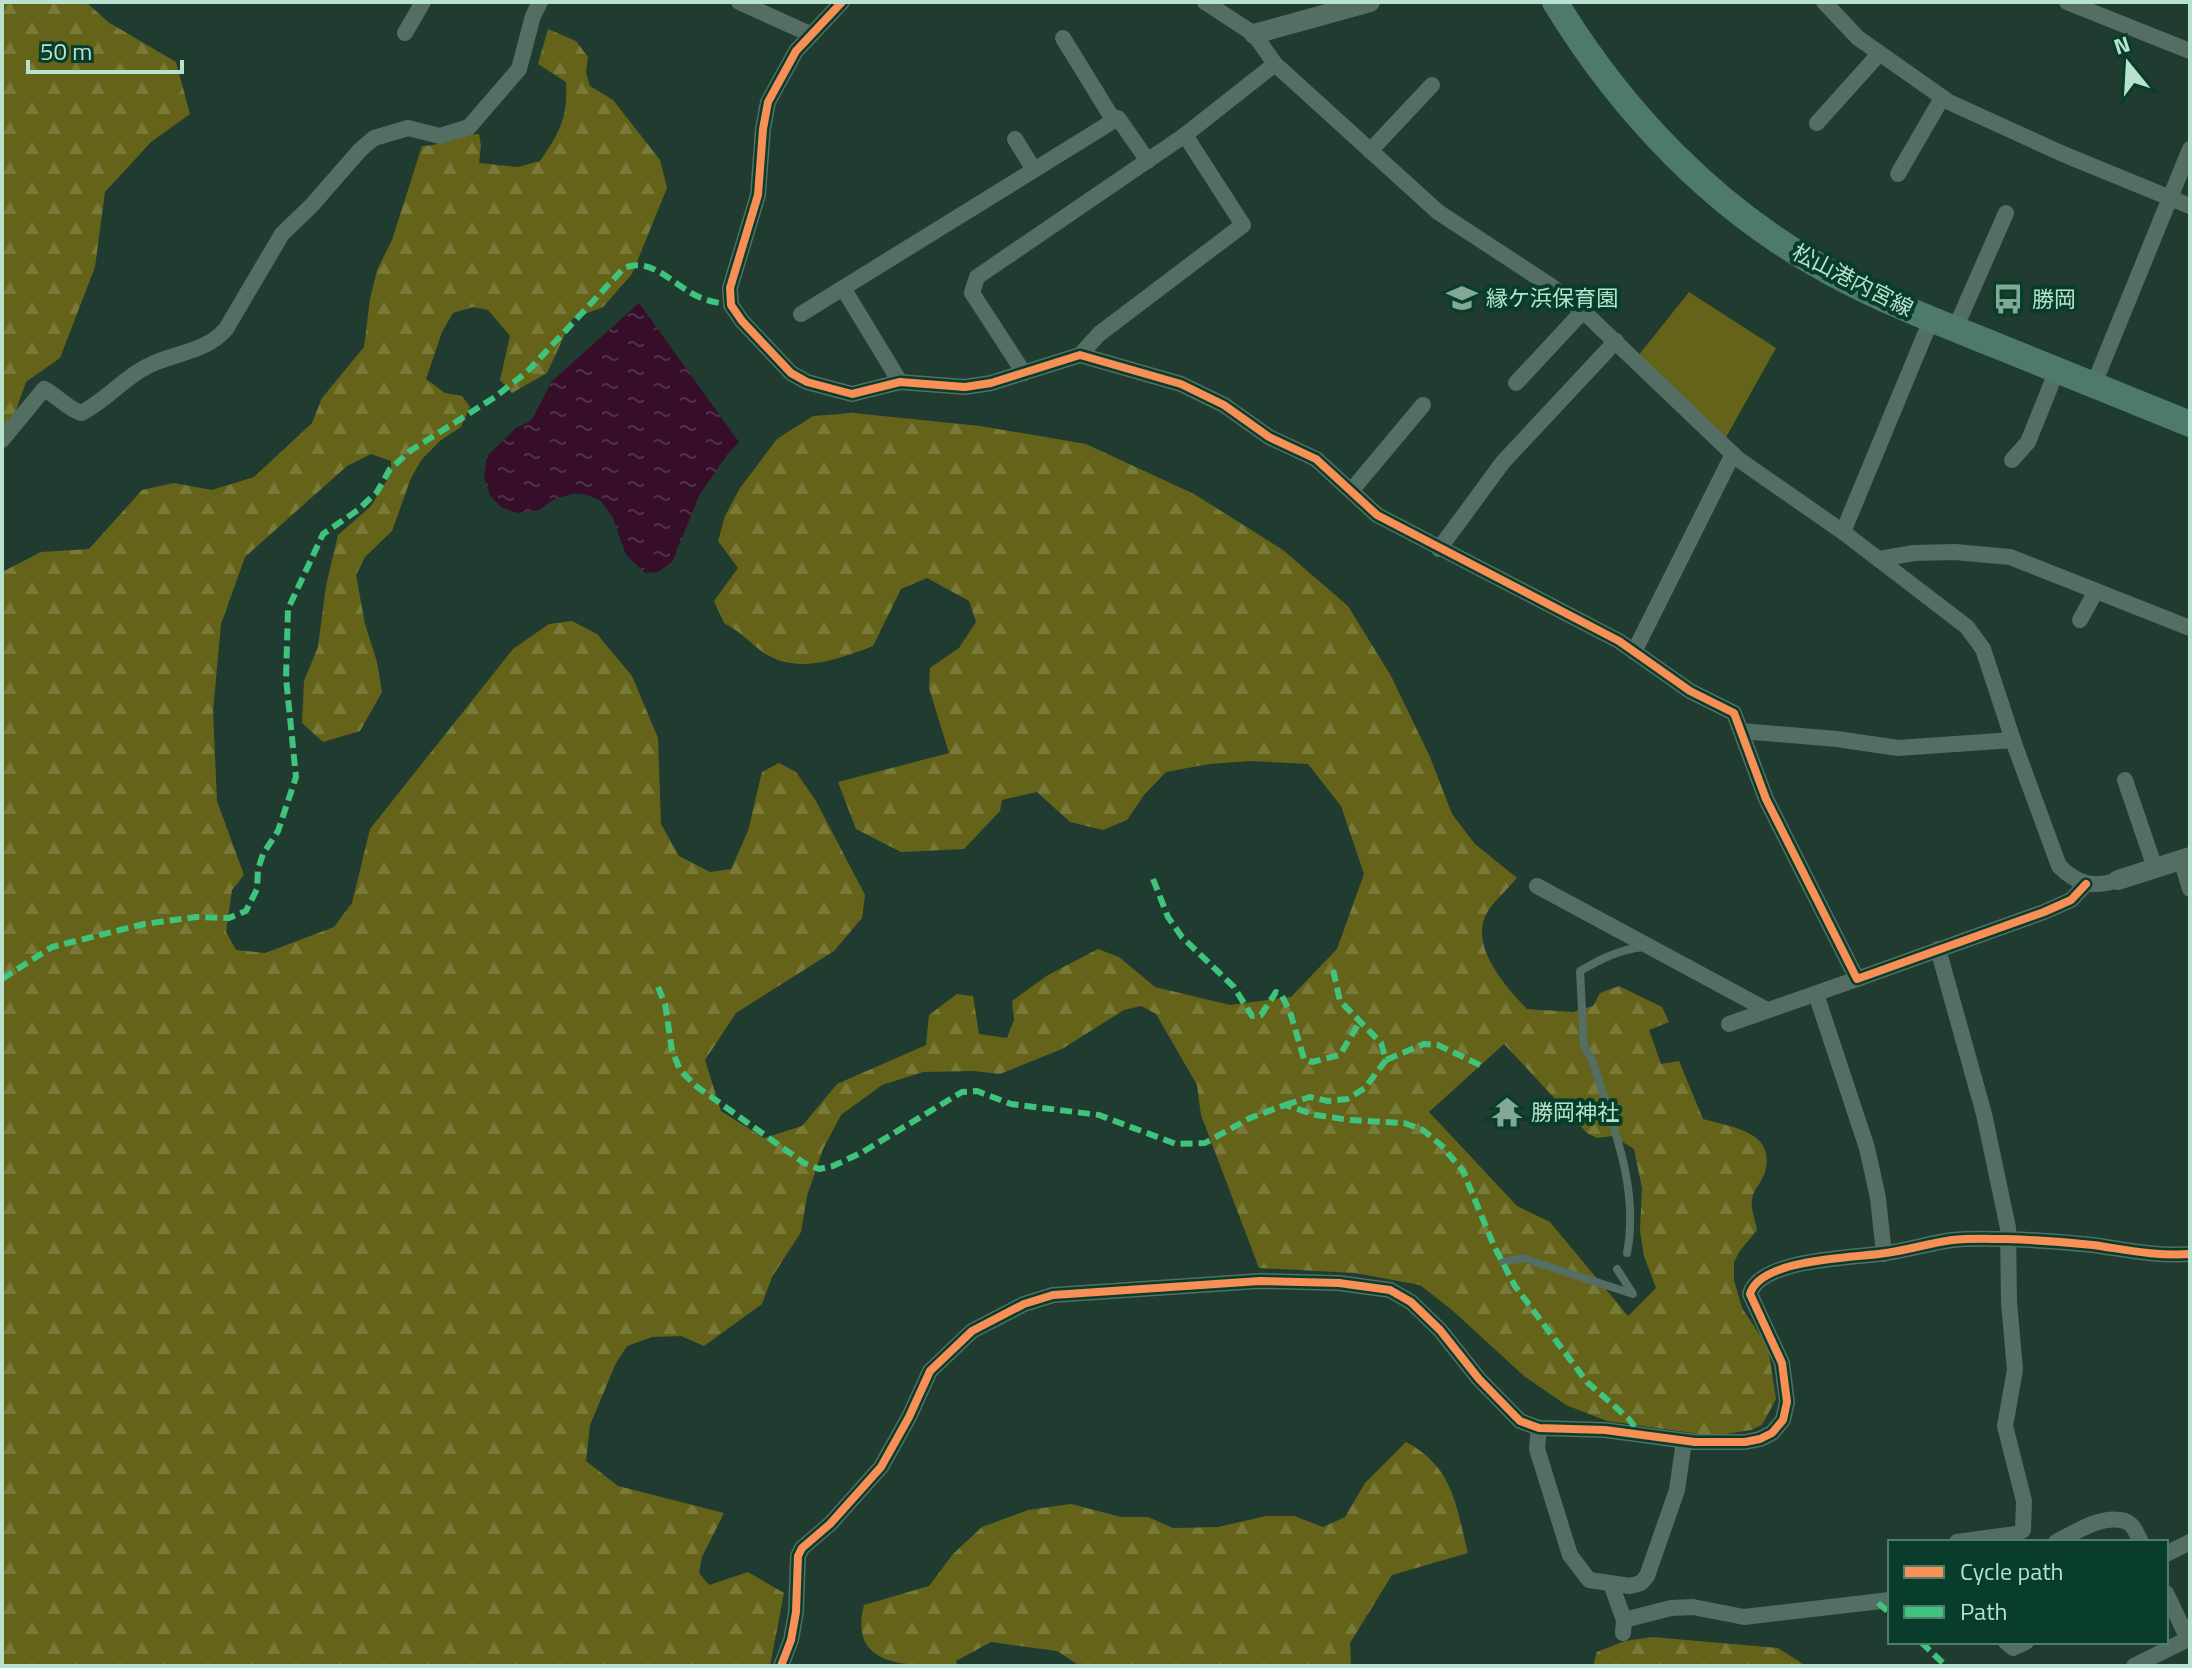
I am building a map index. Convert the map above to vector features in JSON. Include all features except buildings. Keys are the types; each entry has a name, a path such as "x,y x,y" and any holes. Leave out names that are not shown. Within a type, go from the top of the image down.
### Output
{"main road":[{"name":"松山港内宮線","path":"1555,2 1588,53 1652,134 1723,200 1785,245 1825,270 1943,324 2190,424"}],"street":[{"path":"405,33 423,2"},
{"path":"2,440 44,389 55,394 71,410 81,413 96,406 147,366 215,341 226,329 282,234 374,138 408,128 440,136 469,127 519,69 533,16 540,2"},
{"path":"739,2 810,34"},
{"path":"842,2 796,51 768,102 758,195 730,288 731,305 768,350 791,373 807,382 852,394 900,382 965,387 1080,355 1099,334 1243,225 1185,135"},
{"path":"1205,2 1254,34 1275,64 1438,212 1551,286 1583,311 1733,454 1879,559 1948,611 1976,637 1987,659 2059,866 2071,878 2100,886 2185,858 2190,889"},
{"path":"1254,34 1370,2"},
{"path":"1824,2 1858,38 1942,98 2063,154 2190,206"},
{"path":"2067,2 2190,51"},
{"path":"1063,38 1114,121"},
{"path":"1817,123 1879,54"},
{"path":"1024,373 972,293 977,277 1185,135 1275,64"},
{"path":"1370,151 1432,85"},
{"path":"1898,174 1942,98"},
{"path":"801,314 1118,118 1148,161"},
{"path":"1015,139 1034,170"},
{"path":"2094,384 2190,149"},
{"path":"1843,532 1943,324 2006,213"},
{"path":"843,288 900,382"},
{"path":"1516,383 1583,311"},
{"path":"1439,549 1503,462 1616,341"},
{"path":"1080,355 1181,384 1224,405 1269,437 1316,459 1377,515 1619,641 1690,691 1734,713 1766,799 1857,979"},
{"path":"2012,460 2028,442 2057,370"},
{"path":"1351,491 1423,405"},
{"path":"1634,652 1733,454"},
{"path":"1879,559 1942,552 2010,557 2190,628"},
{"path":"2080,620 2096,591"},
{"path":"1741,731 1898,748 2013,740"},
{"path":"2125,780 2155,868"},
{"path":"1729,1024 2044,912 2071,900 2086,884"},
{"path":"1537,886 1767,1010"},
{"path":"1938,949 1984,1114 2008,1228 2009,1302 2015,1370 2005,1426 2024,1501 2025,1525 2023,1530 2006,1537 1977,1540"},
{"path":"1816,994 1867,1148 1878,1198 1884,1254"},
{"path":"781,1666 791,1640 796,1612 798,1556 802,1548 830,1524 881,1467 930,1371 972,1331 1024,1304 1053,1295 1260,1281 1339,1283 1390,1290 1411,1302 1440,1330 1510,1414 1520,1421 1539,1428 1605,1430 1684,1441 1745,1442 1772,1433 1783,1420 1787,1402 1782,1363 1750,1294 1753,1286 1766,1276 1831,1257 1884,1254 1953,1240 2007,1239 2092,1245 2159,1256 2190,1254"},
{"path":"1539,1428 1537,1449 1570,1555 1589,1580 1630,1586 1641,1583 1647,1576 1677,1490 1684,1441"},
{"path":"2060,1540 2098,1522 2110,1521 2126,1521 2133,1526 2140,1540"},
{"path":"2168,1553 2190,1542"},
{"path":"1611,1584 1624,1626 1671,1608 1693,1607 1744,1617 1888,1600"},
{"path":"2134,1666 2189,1638 2168,1597"}],"lane":[{"path":"1627,1253 1632,1229 1631,1194 1592,1059 1584,1047 1580,971 1627,949 1649,947"},
{"path":"1503,1262 1523,1258 1633,1294 1617,1269"}],"green space":[{"path":"2,2 86,2 108,22 176,62 190,114 151,142 105,192 95,267 60,358 26,382 2,441"},
{"path":"548,29 576,41 588,57 586,73 590,86 613,100 660,160 667,188 632,274 603,307 572,319 547,373 512,393 500,380 510,336 488,310 473,307 453,313 442,332 426,379 445,393 462,396 470,407 461,427 441,440 422,459 411,478 392,531 365,557 356,575 382,692 360,731 323,742 302,723 304,681 318,647 326,586 338,535 371,506 391,474 391,461 371,454 347,466 245,557 221,624 213,711 217,801 244,875 232,890 226,932 236,950 265,953 334,927 352,903 370,829 513,649 549,624 572,621 597,634 632,676 658,738 661,824 679,856 710,872 731,869 748,831 762,772 779,763 796,772 816,801 865,895 862,918 834,951 736,1013 705,1060 721,1111 764,1138 802,1126 837,1084 926,1045 929,1015 957,994 973,996 979,1034 1007,1038 1014,1020 1012,1001 1048,975 1098,949 1119,957 1155,987 1230,1005 1291,997 1337,949 1364,874 1341,806 1308,764 1251,761 1209,764 1166,772 1144,795 1127,820 1103,830 1070,822 1037,792 1002,800 1000,811 964,849 901,852 856,829 838,782 949,753 929,688 930,668 959,648 976,622 969,601 927,578 901,589 873,646 833,660 804,664 777,660 764,653 724,623 714,601 738,568 718,541 725,516 740,488 777,439 813,416 853,413 980,426 1086,444 1194,494 1283,550 1348,606 1391,676 1430,757 1452,814 1475,844 1517,878 1488,911 1482,937 1492,964 1509,989 1527,1009 1573,1012 1593,1006 1600,993 1619,986 1662,1007 1669,1022 1649,1030 1661,1064 1679,1061 1703,1119 1749,1133 1764,1147 1767,1158 1765,1171 1752,1203 1757,1230 1734,1262 1734,1280 1742,1308 1768,1347 1776,1399 1762,1425 1751,1430 1713,1436 1607,1421 1566,1405 1524,1376 1420,1285 1355,1273 1259,1268 1201,1115 1197,1085 1156,1014 1141,1006 1124,1010 1062,1049 1000,1074 923,1072 882,1085 841,1115 823,1149 807,1196 801,1232 772,1277 762,1304 704,1346 681,1336 652,1337 627,1346 616,1363 590,1425 586,1461 618,1486 724,1513 702,1557 699,1573 709,1585 748,1572 784,1593 770,1666 2,1666 2,572 41,552 89,549 142,490 174,483 212,490 254,477 312,423 322,398 364,347 377,270 392,240 422,146 479,134 479,163 518,167 540,161 561,124 566,105 566,82 538,64","holes":["1504,1044 1587,1133 1597,1138 1613,1136 1634,1149 1642,1188 1640,1231 1644,1256 1656,1288 1628,1316 1550,1222 1517,1206 1429,1112"]},
{"path":"1689,292 1776,348 1725,439 1638,356"},
{"path":"1406,1442 1422,1452 1444,1476 1456,1504 1468,1553 1392,1575 1350,1643 1351,1666 1080,1666 1057,1651 991,1642 956,1661 957,1666 919,1665 886,1659 873,1652 865,1641 861,1626 864,1605 929,1586 953,1554 982,1527 1028,1510 1071,1504 1121,1517 1148,1517 1173,1528 1218,1527 1266,1516 1294,1516 1323,1527 1345,1517 1365,1483"},
{"path":"1652,1637 1778,1648 1806,1666 1593,1666 1597,1652 1625,1641"}],"water":[{"path":"639,303 739,442 700,494 672,562 658,572 645,573 626,555 612,516 600,500 584,494 572,494 555,499 539,510 517,513 501,507 490,496 484,477 487,456 516,428 531,421 552,381"}],"marked path":[{"path":"2,979 52,947 144,924 196,917 229,918 246,911 257,889 263,854 278,831 296,777 286,678 288,609 323,534 358,510 377,492 390,469 410,451 495,397 527,372 624,268 634,265 653,269 699,297 731,305"},
{"path":"1153,879 1168,917 1182,937 1234,987 1252,1016 1261,1015 1276,992 1281,994 1290,1012 1304,1059 1312,1062 1340,1055 1360,1021"},
{"path":"1285,1105 1310,1097 1328,1101 1347,1099 1365,1088 1386,1060 1381,1043 1340,1001 1332,965"},
{"path":"658,987 665,1004 672,1050 680,1070 696,1086 804,1163 819,1169 861,1153 962,1092 977,1091 1011,1104 1099,1115 1176,1144 1205,1143 1250,1118 1285,1105 1316,1115 1404,1123 1423,1130 1442,1146 1463,1171 1494,1246 1515,1286 1587,1382 1628,1418 1641,1435"},
{"path":"1386,1060 1424,1044 1438,1045 1484,1067"},
{"path":"1878,1603 1888,1611"},
{"path":"1923,1644 1946,1666"}],"cycle path":[{"path":"842,2 796,51 768,102 758,195 730,288 731,305 742,321 791,373 807,382 852,394 900,382 965,387 991,383 1080,355 1181,384 1224,405 1269,437 1316,459 1377,515 1619,641 1690,691 1734,713 1766,799 1857,979 2044,912 2071,900 2086,884"},
{"path":"781,1666 791,1640 796,1612 798,1556 802,1548 830,1524 881,1467 930,1371 972,1331 1024,1304 1053,1295 1260,1281 1339,1283 1390,1290 1411,1302 1440,1330 1479,1379 1520,1421 1539,1428 1605,1430 1695,1442 1745,1442 1772,1433 1783,1420 1787,1402 1782,1363 1750,1294 1757,1282 1771,1273 1810,1262 1966,1239 2050,1241 2152,1253 2190,1254"}],"place":[{"name":"縁ケ浜保育園","path":"1462,298"},
{"name":"勝岡","path":"2008,299"},
{"name":"勝岡神社","path":"1507,1112"}]}
